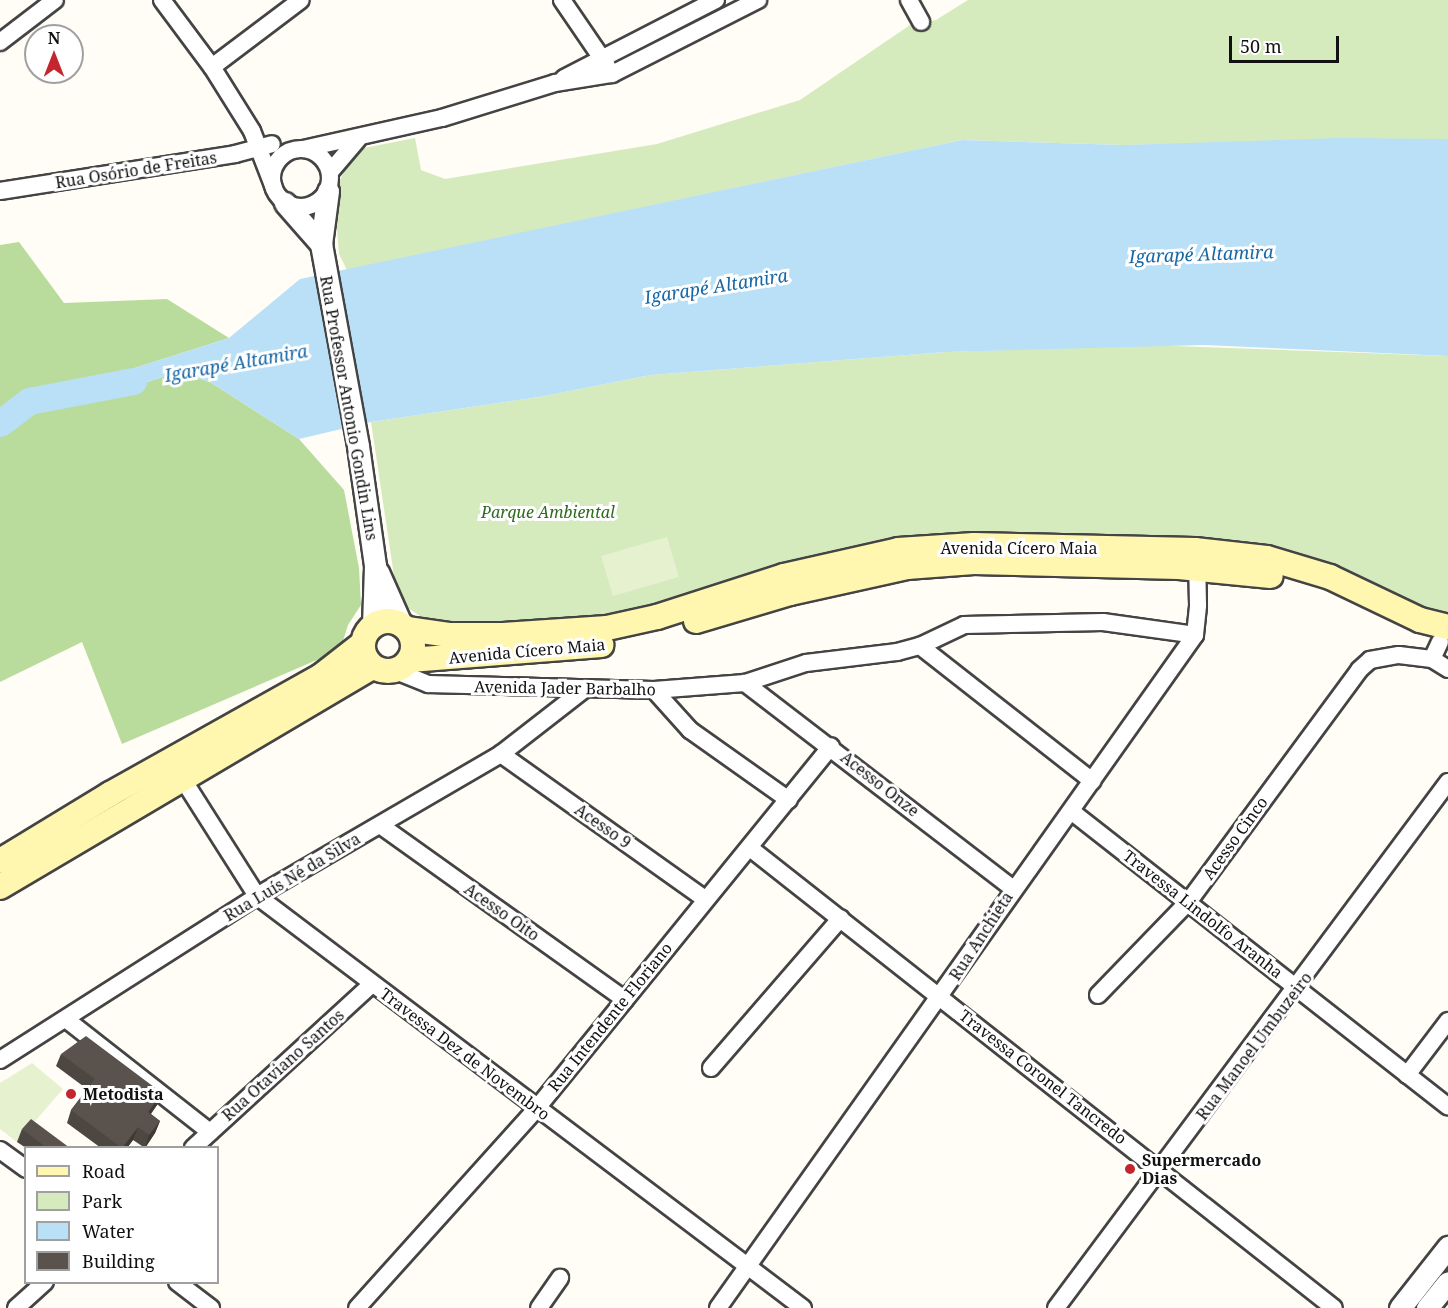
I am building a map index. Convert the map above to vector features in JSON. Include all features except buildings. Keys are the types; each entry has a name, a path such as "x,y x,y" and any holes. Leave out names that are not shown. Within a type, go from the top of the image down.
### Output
{"main road":[{"name":"Avenida Cícero Maia","path":"368,635 386,621 449,635 503,635 607,628 657,617 784,576 898,550 974,545 1197,559"},
{"name":"Avenida Cícero Maia","path":"393,666 611,643 790,593 907,567 974,562 1267,558 1330,577 1420,620 1442,643"},
{"path":"0,861 176,769 393,666 413,644 404,626"},
{"path":"0,887 176,769 321,676 368,635 393,666"}],"street":[{"path":"0,42 55,0"},
{"path":"162,0 212,66 252,131 265,146 280,195 322,249"},
{"path":"212,66 301,0"},
{"path":"562,0 612,74"},
{"path":"555,83 601,57 716,0"},
{"path":"357,139 329,182 322,199 304,207 280,195 273,171 296,150 357,139 555,83 612,74 758,0"},
{"path":"909,0 921,22"},
{"path":"265,146 321,155 329,182"},
{"name":"Rua Osório de Freitas","path":"0,191 265,146"},
{"name":"Rua Professor Antonio Gondin Lins","path":"329,182 322,249 358,446 375,566 368,635"},
{"path":"1194,635 1197,559"},
{"path":"375,566 404,626"},
{"name":"Avenida Jader Barbalho","path":"393,666 428,684 582,691 654,690 745,683 806,663 920,646 964,625 1103,622 1194,635"},
{"name":"Rua Anchieta","path":"718,1308 942,996 1012,888 1071,811 1194,635"},
{"path":"1442,643 1448,669"},
{"name":"Acesso Cinco","path":"1098,995 1189,901 1359,670 1370,660 1442,643"},
{"path":"920,646 1092,781"},
{"name":"Acesso Onze","path":"745,683 831,746 1012,888"},
{"path":"654,690 690,730 789,800"},
{"name":"Rua Luís Né da Silva","path":"0,1060 67,1020 257,896 501,754 582,691"},
{"name":"Rua Intendente Floriano","path":"357,1308 537,1108 626,1000 705,898 750,848 831,746"},
{"name":"Acesso 9","path":"501,754 705,898"},
{"name":"Travessa Dez de Novembro","path":"176,769 257,896 803,1308"},
{"name":"Rua Manoel Umbuzeiro","path":"1056,1308 1298,988 1448,782"},
{"name":"Travessa Lindolfo Aranha","path":"1071,811 1189,901 1448,1107"},
{"name":"Acesso Oito","path":"380,825 626,1000"},
{"name":"Travessa Coronel Tancredo","path":"750,848 942,996 1334,1308"},
{"path":"711,1068 841,918"},
{"name":"Rua Otaviano Santos","path":"195,1146 372,984"},
{"path":"67,1020 210,1132"},
{"path":"1407,1075 1448,1021"},
{"path":"0,1150 24,1168"},
{"path":"1400,1308 1448,1247"},
{"path":"539,1308 560,1278"},
{"path":"1427,1308 1448,1282"},
{"path":"16,1308 43,1284"},
{"path":"180,1284 211,1308"}],"green space":[{"path":"968,0 1448,0 1448,139 1124,145 962,140 347,270 339,254 334,191 352,157 364,148 415,138 421,170 445,179 657,144 800,100 910,25 936,20"},
{"path":"19,242 64,303 167,299 229,338 119,373 97,388 118,391 163,377 192,376 210,382 299,439 344,490 359,568 361,605 348,625 340,650 122,744 82,642 0,682 0,245"},
{"name":"Parque Ambiental","path":"1145,345 1448,356 1448,619 1204,541 652,608 561,625 451,628 426,620 408,608 396,589 371,422 539,397 651,375 946,352"},
{"path":"667,537 679,577 613,596 601,556"},
{"path":"32,1063 63,1089 17,1142 0,1129 0,1083"}],"water":[{"path":"1339,138 1448,139 1448,356 1204,345 946,352 651,375 539,397 371,422 299,439 210,382 192,376 163,377 118,391 96,388 119,373 229,338 300,279 962,140 1124,145"}],"waterway":[{"name":"Igarapé Altamira","path":"0,423 29,401 133,381"}],"place":[{"name":"Metodista","path":"71,1094"},
{"name":"Supermercado Dias","path":"1130,1169"}]}
